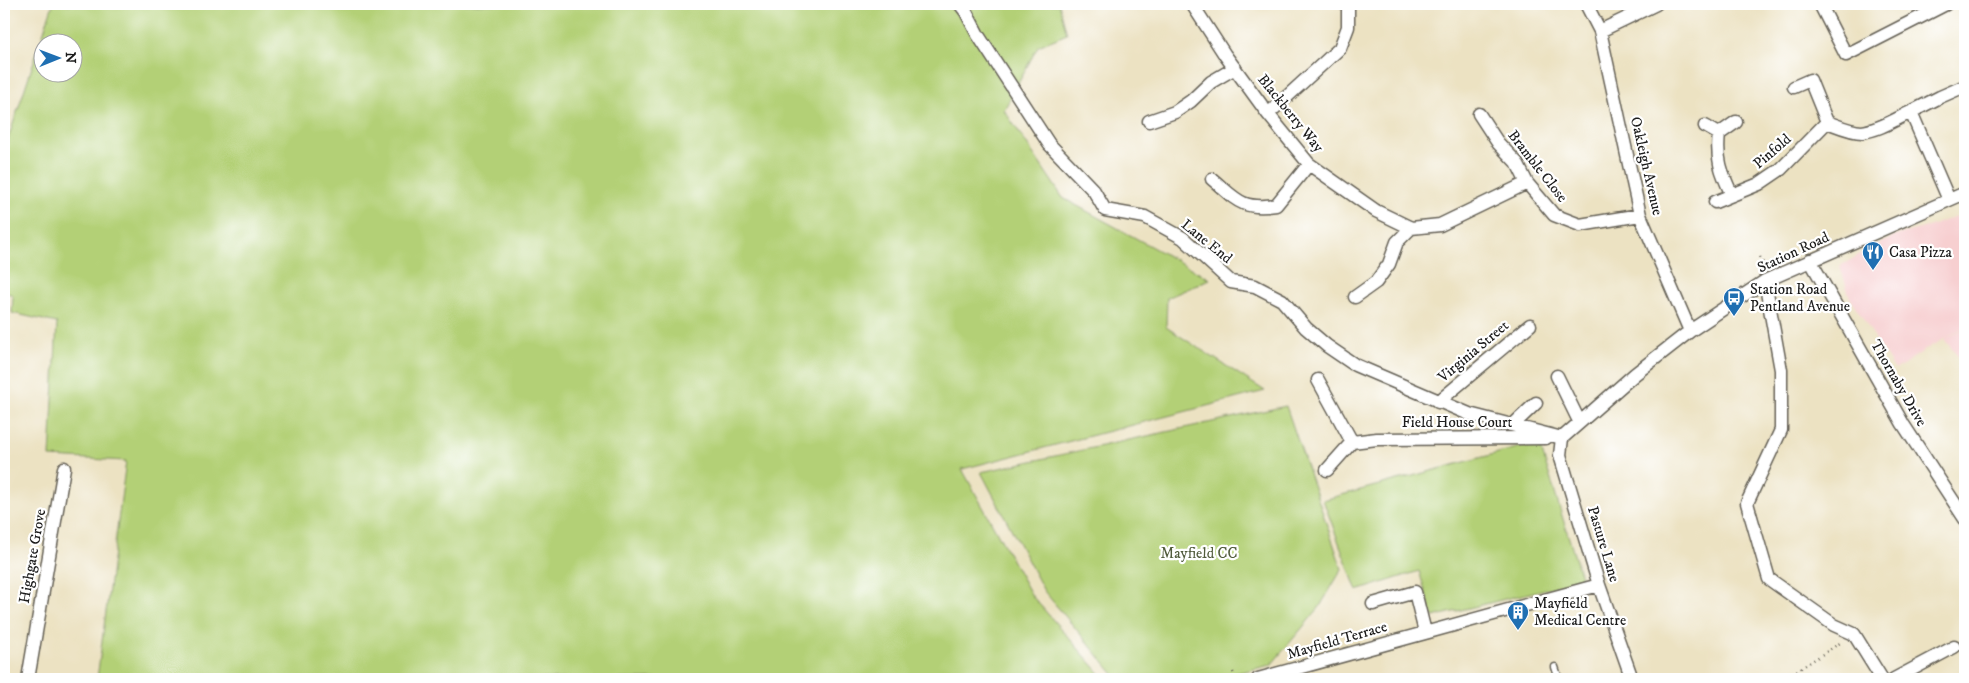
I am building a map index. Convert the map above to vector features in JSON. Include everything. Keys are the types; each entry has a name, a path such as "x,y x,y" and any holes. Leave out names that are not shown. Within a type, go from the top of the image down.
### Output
{"street":[{"name":"Lane End","path":"960,4 1049,144 1094,191 1105,210 1145,217 1183,238 1231,282 1255,286 1282,300 1306,328 1327,346 1355,365 1469,414 1514,424 1562,438"},
{"name":"Blackberry Way","path":"1192,4 1268,114 1309,164 1376,212 1411,228"},
{"path":"1268,114 1340,48 1348,27 1348,4"},
{"name":"Oakleigh Avenue","path":"1586,4 1600,31 1640,215 1690,331"},
{"path":"1600,31 1656,4"},
{"path":"1820,4 1846,55 1946,4"},
{"path":"1149,121 1175,112 1192,101 1211,82 1235,68"},
{"path":"1794,87 1810,80 1827,122 1861,132 1877,128 1965,86"},
{"path":"1911,112 1950,200"},
{"name":"Bramble Close","path":"1479,114 1498,143 1517,163 1527,183 1554,215 1580,225 1640,215"},
{"path":"1732,195 1721,172 1717,150 1719,134 1736,122"},
{"name":"Pinfold","path":"1715,202 1759,184 1781,169 1827,122"},
{"path":"1705,126 1719,134"},
{"path":"1212,179 1242,204 1258,208 1276,205 1309,164"},
{"path":"1355,297 1376,282 1389,264 1398,242 1411,228 1440,225 1527,183"},
{"name":"Station Road","path":"1579,421 1690,331 1765,281 1965,193"},
{"name":"Thornaby Drive","path":"1810,260 1903,424 1965,519"},
{"path":"1765,281 1781,370 1780,430 1747,503 1769,579 1834,625 1854,634 1882,679"},
{"name":"Virginia Street","path":"1438,402 1530,325"},
{"path":"1557,376 1579,421 1562,438"},
{"path":"1318,380 1352,442 1327,470"},
{"path":"1514,424 1536,403"},
{"name":"Field House Court","path":"1352,442 1377,439 1562,438"},
{"name":"Pasture Lane","path":"1562,438 1560,455 1599,585 1632,679"},
{"name":"Highgate Grove","path":"28,679 64,468"},
{"name":"Mayfield Terrace","path":"1258,679 1599,585"},
{"name":"Mayfield Terrace","path":"1373,604 1415,592 1425,632"},
{"path":"1894,679 1954,647"}],"lane":[{"path":"1555,667 1558,679"}],"path":[{"path":"1784,679 1854,634"},
{"path":"1233,672 1236,679"}],"shaded area":[{"path":"1956,216 1965,237 1965,327 1895,370 1850,298 1840,266 1874,246 1901,234 1931,226"},
{"path":"1965,328 1965,365 1944,339"}],"green space":[{"path":"53,4 1059,4 1067,34 1038,46 1004,110 1063,198 1210,279 1167,298 1166,327 1265,391 962,469 1032,596 1105,679 97,679 126,461 50,457 57,323 12,313 13,295 4,292 4,151 32,67 32,82 82,82 82,32 44,32"},
{"name":"Mayfield CC","path":"1286,406 1342,569 1319,608 1271,665 1212,679 1118,679 1044,591 981,472"},
{"path":"1539,442 1582,580 1433,617 1419,571 1357,591 1323,500"}],"place":[{"name":"Casa Pizza","path":"1873,271"},
{"name":"Station Road Pentland Avenue","path":"1734,317"},
{"name":"Mayfield Medical Centre","path":"1518,631"}]}
